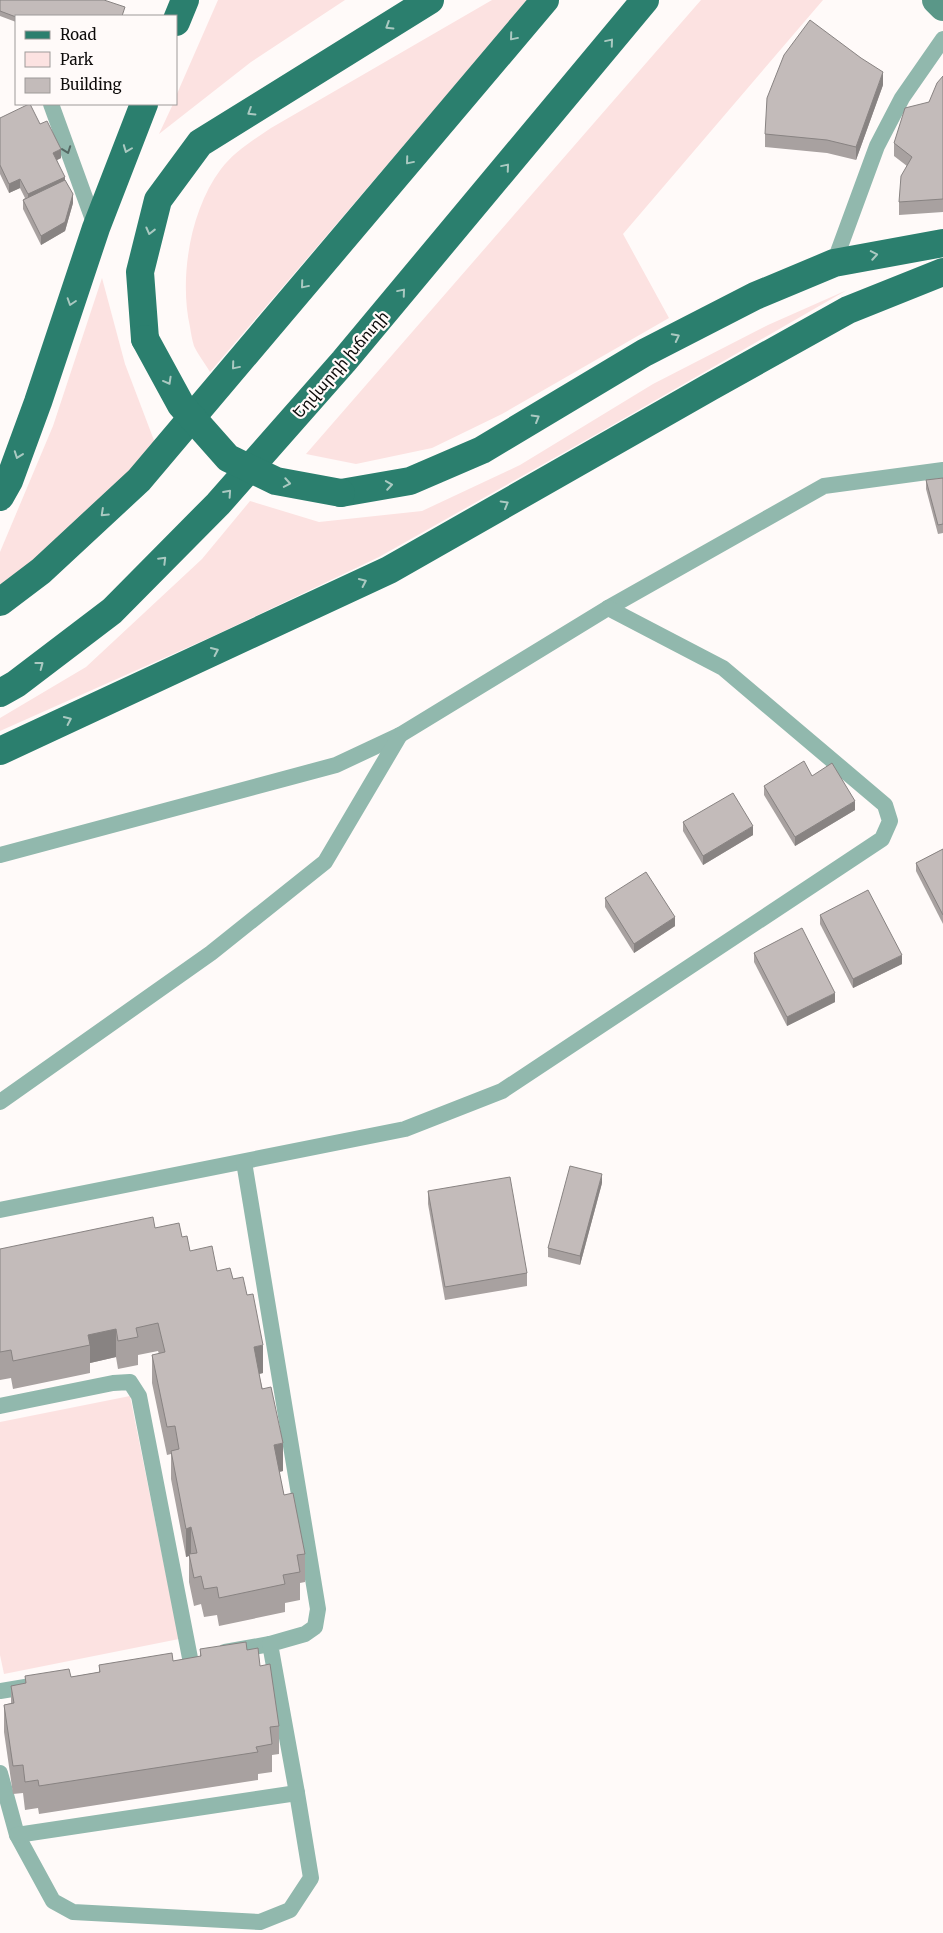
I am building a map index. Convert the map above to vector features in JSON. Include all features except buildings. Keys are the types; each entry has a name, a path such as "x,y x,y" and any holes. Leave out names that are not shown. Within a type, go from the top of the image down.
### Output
{"main road":[{"path":"178,17 185,0"},
{"path":"430,0 200,143 158,200 140,272 145,339 181,405 228,458 276,481 341,493 410,481 482,450 644,353 755,296 834,263 943,243"},
{"path":"0,602 41,571 139,480 545,0"},
{"name":"Եղվարդի խճուղի","path":"0,693 16,684 112,611 218,504 344,361 646,0"},
{"path":"936,0 943,6"},
{"path":"0,496 9,481 38,402 96,228 144,105"},
{"path":"0,751 390,570 710,386 848,310 943,272"}],"lane":[{"path":"834,263 877,146 902,98 943,39"},
{"path":"51,105 96,228"},
{"path":"0,855 336,765 400,735 608,608 824,486 943,470"},
{"path":"0,1210 405,1129 502,1091 882,839 890,821 885,805 723,668 608,608"},
{"path":"0,1102 211,953 326,862 400,735"},
{"path":"171,1661 270,1644 305,1634 315,1626 318,1609 244,1162"},
{"path":"0,1406 113,1383 130,1382 139,1396 190,1658"},
{"path":"0,1773 17,1835 53,1900 72,1912 260,1922 290,1910 311,1878 270,1644"},
{"path":"0,1691 47,1683"},
{"path":"17,1835 297,1792"}],"green space":[{"path":"218,0 345,0 251,62 159,134 173,105 178,105 178,91"},
{"path":"492,0 528,0 210,372 194,346 192,339 187,308 187,266 195,224 202,204 210,186 221,169 238,152 271,128"},
{"path":"701,0 823,0 623,234 669,318 502,414 432,448 356,464 306,454"},
{"path":"102,278 125,364 155,443 101,501 0,587 0,552 53,426"},
{"path":"847,290 379,557 220,633 0,731 0,718 86,667 202,559 250,501 319,522 422,511 520,465 653,384 768,325"},
{"path":"130,1396 179,1639 4,1674 0,1655 0,1422"}]}
